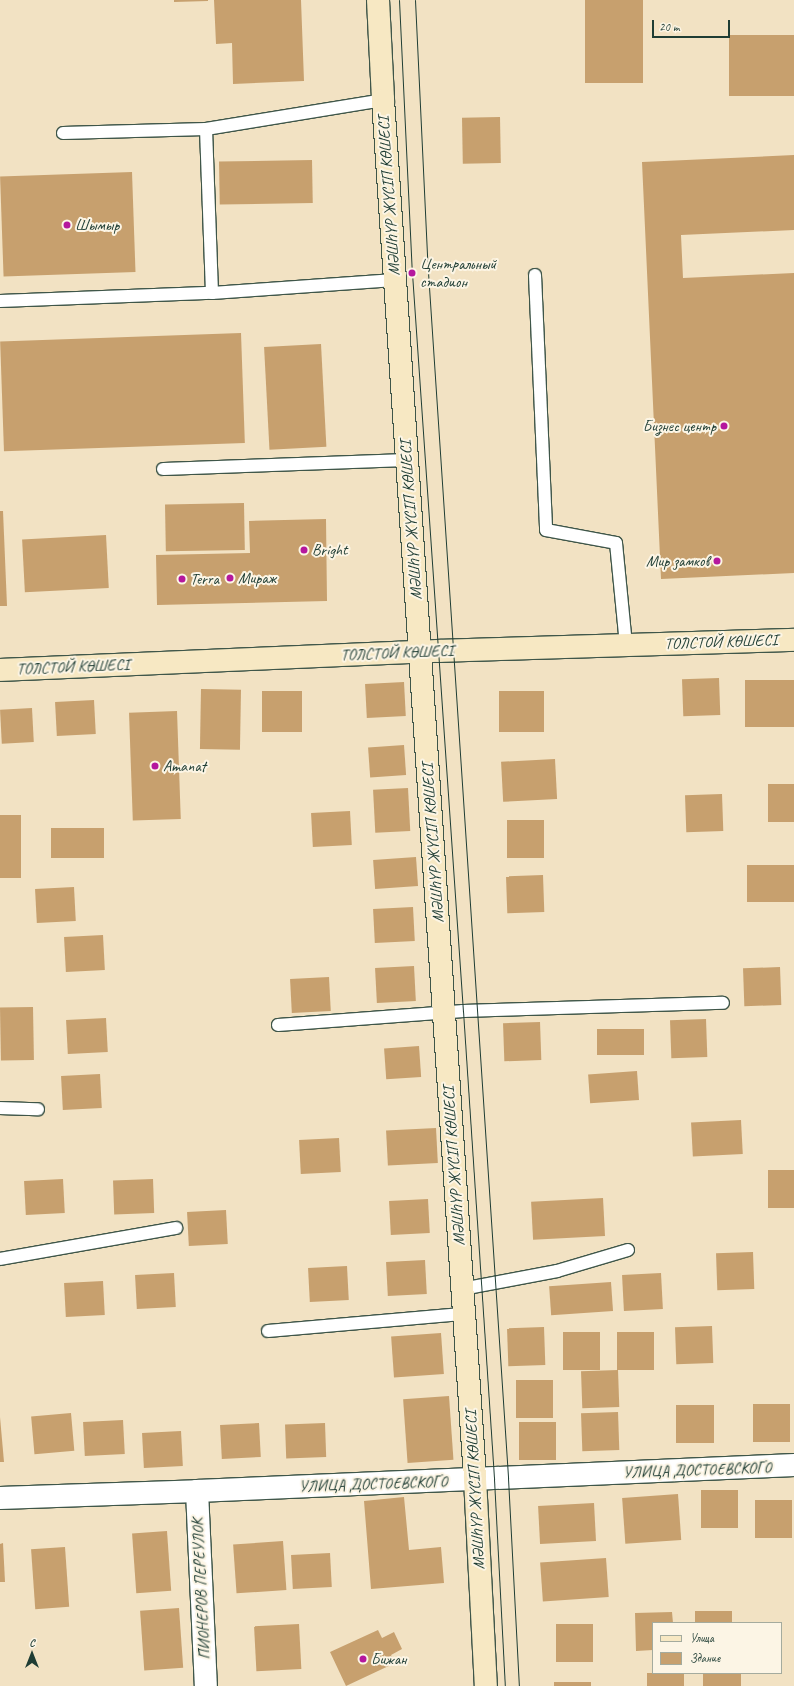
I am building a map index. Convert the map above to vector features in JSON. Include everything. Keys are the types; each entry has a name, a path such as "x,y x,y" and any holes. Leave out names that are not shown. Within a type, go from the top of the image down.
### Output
{"street":[{"name":"МӘШҺҮР ЖҮСІП КӨШЕСІ","path":"378,0 383,100 464,1314 486,1686"},
{"name":"ТОЛСТОЙ КӨШЕСІ","path":"0,670 420,652 794,640"},
{"name":"УЛИЦА ДОСТОЕВСКОГО","path":"0,1498 794,1465"},
{"name":"ПИОНЕРОВ ПЕРЕУЛОК","path":"197,1491 206,1686"}],"lane":[{"path":"63,133 206,130 383,100"},
{"path":"206,130 212,293"},
{"path":"535,275 546,530 616,543 626,645"},
{"path":"0,301 212,293 395,280"},
{"path":"163,470 407,460"},
{"path":"278,1025 444,1014 463,1011 723,1002"},
{"path":"0,1108 38,1109"},
{"path":"0,1259 176,1228"},
{"path":"462,1289 557,1271 628,1250"},
{"path":"268,1331 464,1314"}],"building":[{"path":"174,0 208,0 208,1 174,2"},
{"path":"214,0 301,0 304,81 233,84 232,43 216,44"},
{"path":"585,0 643,0 643,83 585,83"},
{"path":"729,35 794,35 794,96 729,96"},
{"path":"500,117 501,163 463,164 462,118"},
{"name":"Бизнес центр","path":"794,155 794,230 681,235 683,278 794,273 794,573 661,579 642,162"},
{"path":"312,160 313,203 220,205 219,162"},
{"name":"Шымыр","path":"132,172 135,272 4,277 0,177"},
{"path":"241,333 245,443 4,451 0,341"},
{"path":"321,344 326,447 269,450 264,347"},
{"path":"244,503 245,550 166,551 165,504"},
{"path":"0,511 3,511 7,606 0,606"},
{"path":"326,519 327,601 157,605 156,555 250,553 249,521"},
{"path":"106,535 109,588 25,592 22,539"},
{"path":"719,678 720,715 683,716 682,679"},
{"path":"745,680 794,680 794,727 745,727"},
{"path":"404,682 406,716 367,718 365,684"},
{"path":"201,689 241,690 240,750 200,749"},
{"path":"262,691 302,691 302,732 262,732"},
{"path":"499,691 544,691 544,732 499,732"},
{"path":"94,700 96,734 57,736 55,702"},
{"path":"32,708 34,742 2,744 0,710"},
{"name":"Amanat","path":"177,711 181,819 133,821 129,713"},
{"path":"404,745 406,775 370,777 368,748"},
{"path":"555,759 557,799 503,802 501,762"},
{"path":"768,784 794,784 794,822 768,822"},
{"path":"408,788 410,831 375,833 373,790"},
{"path":"722,794 723,831 686,832 685,795"},
{"path":"350,811 352,845 313,847 311,813"},
{"path":"0,815 21,815 21,878 0,878"},
{"path":"507,820 544,820 544,858 507,858"},
{"path":"51,828 104,828 104,858 51,858"},
{"path":"416,857 418,886 375,889 373,860"},
{"path":"747,865 794,865 794,902 747,902"},
{"path":"543,875 544,912 507,913 506,876"},
{"path":"74,887 76,921 37,923 35,889"},
{"path":"413,907 415,941 375,943 373,909"},
{"path":"103,935 105,970 66,972 64,937"},
{"path":"414,966 416,1001 377,1003 375,968"},
{"path":"780,967 781,1005 744,1006 743,968"},
{"path":"329,977 331,1011 292,1013 290,979"},
{"path":"33,1007 34,1060 1,1061 0,1008"},
{"path":"106,1018 108,1052 68,1054 66,1020"},
{"path":"706,1019 707,1057 671,1058 670,1020"},
{"path":"540,1022 541,1060 504,1061 503,1023"},
{"path":"597,1029 644,1029 644,1055 597,1055"},
{"path":"419,1046 421,1077 386,1079 384,1048"},
{"path":"637,1071 639,1100 590,1103 588,1074"},
{"path":"100,1074 102,1108 63,1110 61,1076"},
{"path":"741,1120 743,1154 693,1157 691,1123"},
{"path":"436,1128 438,1163 388,1166 386,1131"},
{"path":"339,1138 341,1172 301,1174 299,1140"},
{"path":"768,1170 794,1170 794,1208 768,1208"},
{"path":"63,1179 65,1213 26,1215 24,1181"},
{"path":"153,1179 154,1213 114,1214 113,1180"},
{"path":"603,1198 605,1236 533,1240 531,1202"},
{"path":"428,1199 430,1233 391,1235 389,1201"},
{"path":"226,1210 228,1244 189,1246 187,1212"},
{"path":"753,1252 754,1289 717,1290 716,1253"},
{"path":"425,1260 427,1294 388,1296 386,1262"},
{"path":"347,1266 349,1300 310,1302 308,1268"},
{"path":"174,1273 176,1307 137,1309 135,1275"},
{"path":"661,1273 663,1309 624,1311 622,1275"},
{"path":"103,1281 105,1315 66,1317 64,1283"},
{"path":"611,1282 613,1311 551,1315 549,1286"},
{"path":"712,1326 713,1363 676,1364 675,1327"},
{"path":"544,1327 545,1365 508,1366 507,1328"},
{"path":"563,1332 600,1332 600,1370 563,1370"},
{"path":"617,1332 654,1332 654,1370 617,1370"},
{"path":"441,1333 444,1374 394,1377 391,1336"},
{"path":"618,1370 619,1407 582,1408 581,1371"},
{"path":"516,1380 553,1380 553,1418 516,1418"},
{"path":"449,1396 453,1460 408,1463 403,1399"},
{"path":"753,1404 790,1404 790,1442 753,1442"},
{"path":"676,1405 714,1405 714,1443 676,1443"},
{"path":"618,1412 619,1450 582,1451 581,1413"},
{"path":"71,1413 74,1451 34,1454 31,1416"},
{"path":"0,1417 4,1462 0,1462"},
{"path":"123,1420 125,1454 85,1456 83,1422"},
{"path":"519,1422 556,1422 556,1460 519,1460"},
{"path":"259,1423 261,1457 222,1459 220,1425"},
{"path":"325,1423 326,1457 286,1458 285,1424"},
{"path":"181,1431 183,1466 144,1468 142,1433"},
{"path":"701,1490 738,1490 738,1528 701,1528"},
{"path":"678,1494 681,1540 625,1544 622,1498"},
{"path":"404,1497 409,1550 441,1547 444,1583 371,1589 364,1501"},
{"path":"755,1500 792,1500 792,1538 755,1538"},
{"path":"594,1503 596,1541 540,1544 538,1506"},
{"path":"167,1531 171,1591 136,1593 132,1533"},
{"path":"283,1541 286,1590 237,1593 233,1544"},
{"path":"3,1543 5,1582 0,1582 0,1544"},
{"path":"65,1547 69,1607 35,1609 31,1549"},
{"path":"330,1553 332,1587 293,1589 291,1555"},
{"path":"606,1558 609,1597 543,1602 540,1563"},
{"path":"179,1608 183,1668 144,1671 140,1611"},
{"path":"695,1611 732,1611 732,1622 695,1622"},
{"path":"672,1612 673,1622 652,1622 652,1650 636,1651 635,1613"},
{"path":"299,1624 301,1669 256,1671 254,1626"},
{"path":"556,1624 593,1624 593,1662 556,1662"},
{"name":"Бижан","path":"378,1630 382,1638 394,1632 402,1649 391,1655 395,1663 346,1686 330,1652"},
{"path":"647,1673 684,1674 684,1686 647,1686"},
{"path":"703,1674 741,1674 741,1686 703,1686"},
{"path":"554,1682 591,1682 591,1686 554,1686"}],"tram line":[{"path":"399,0 412,273 494,1479 505,1686"},
{"path":"415,0 428,272 508,1478 519,1686"}],"place":[{"name":"Шымыр","path":"67,225"},
{"name":"Центральный стадион","path":"412,273"},
{"name":"Бизнес центр","path":"724,426"},
{"name":"Bright","path":"304,550"},
{"name":"Мир замков","path":"717,561"},
{"name":"Мираж","path":"230,578"},
{"name":"Terra","path":"182,579"},
{"name":"Amanat","path":"155,766"},
{"name":"Бижан","path":"363,1659"}]}
